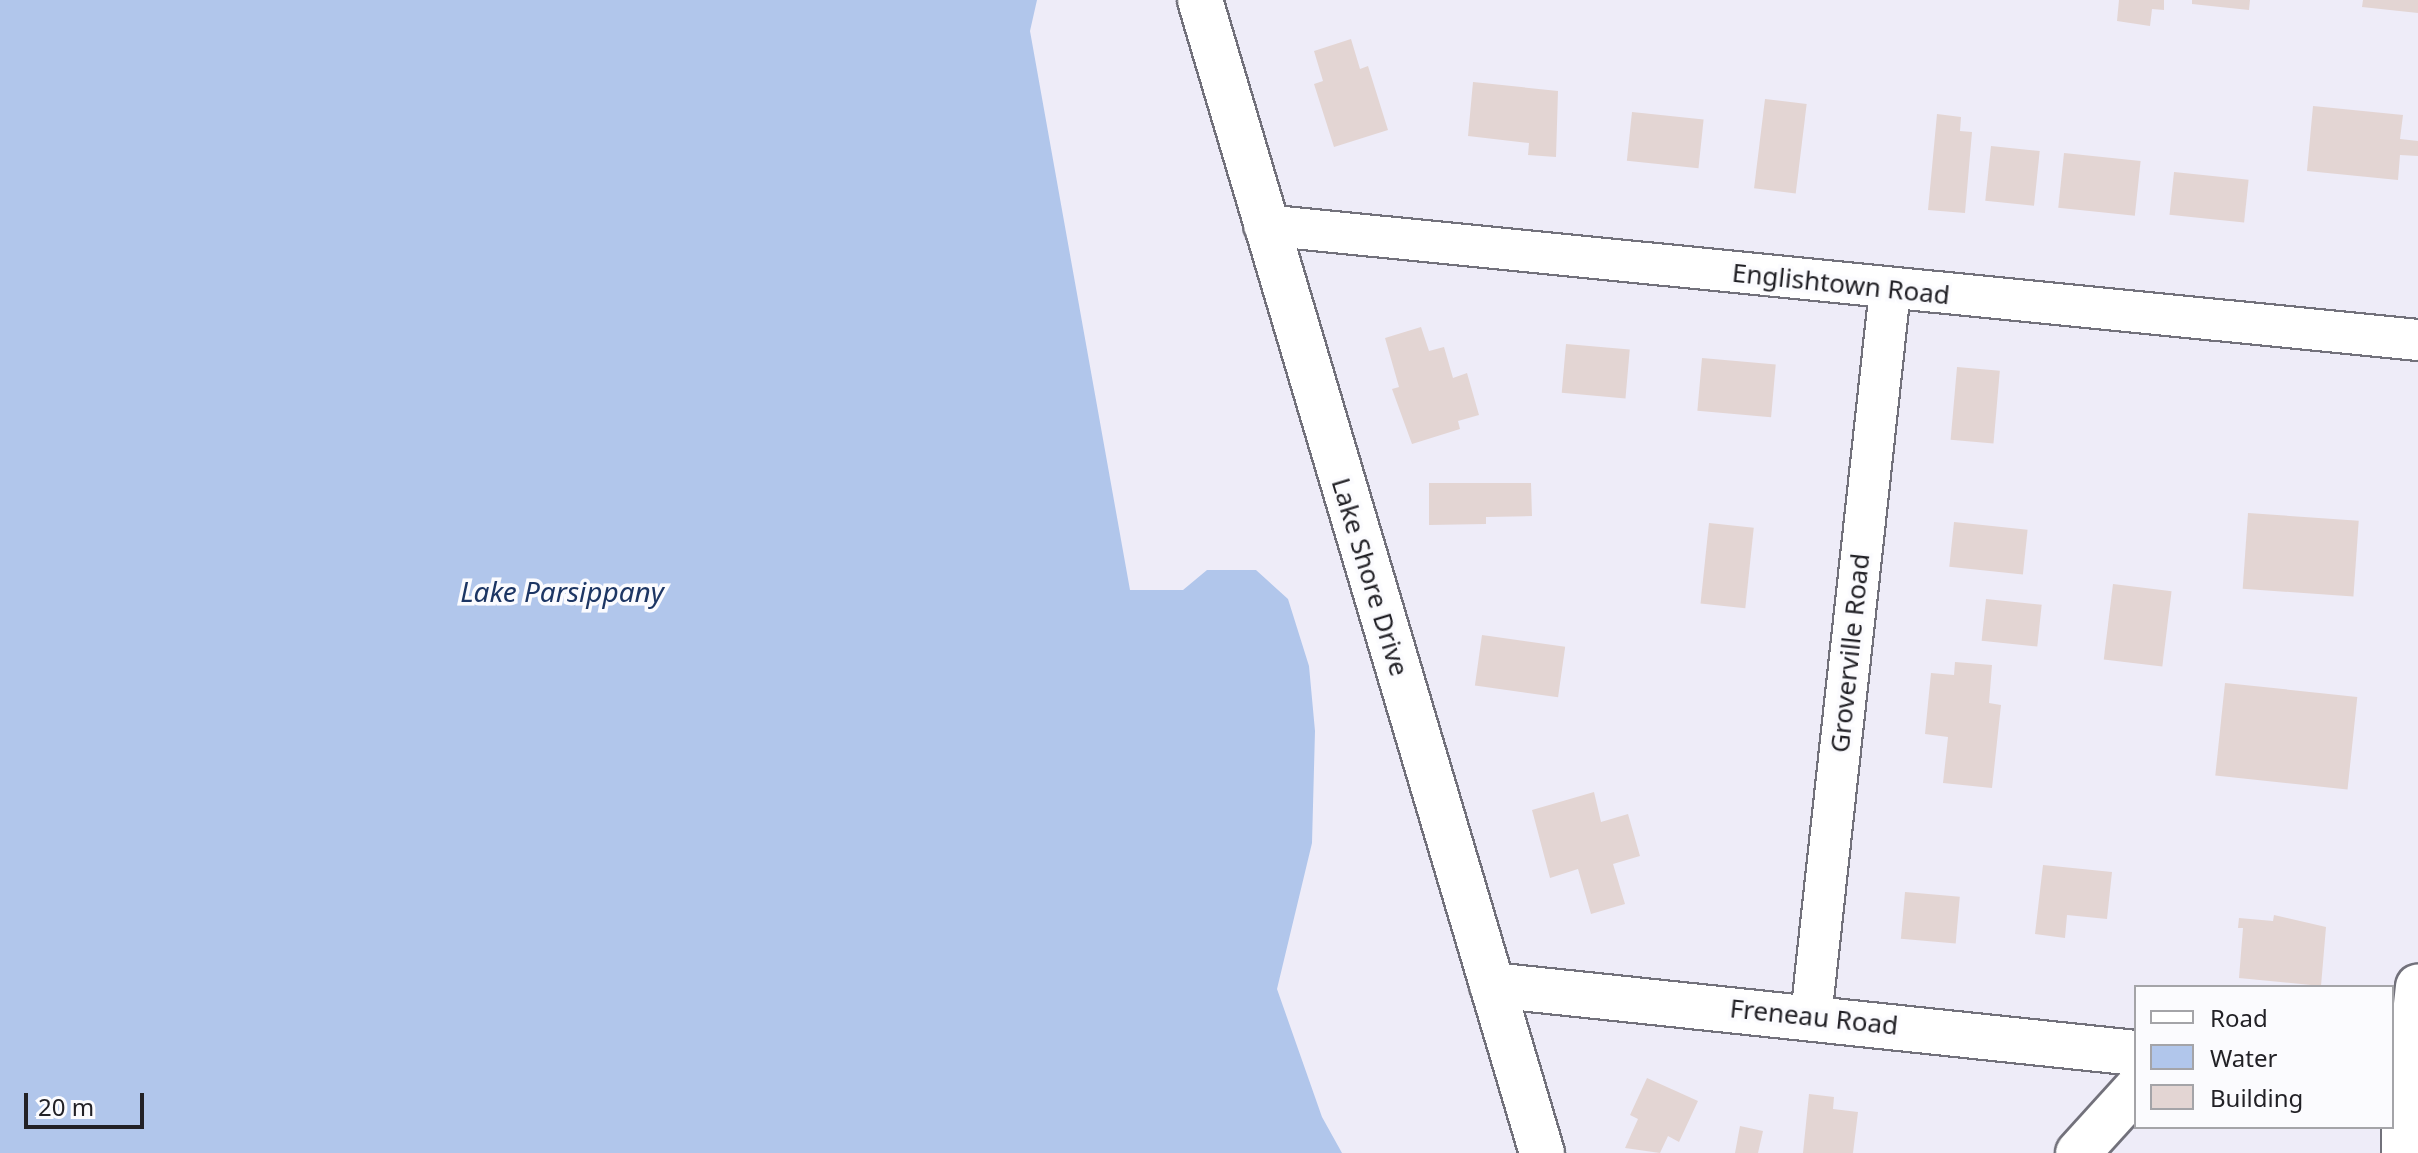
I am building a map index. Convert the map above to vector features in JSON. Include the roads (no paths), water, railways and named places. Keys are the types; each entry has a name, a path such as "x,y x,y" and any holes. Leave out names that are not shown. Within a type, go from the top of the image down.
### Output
{"main road":[{"name":"Lake Shore Drive","path":"1200,0 1264,225 1542,1153"},
{"name":"Freneau Road","path":"1492,985 2134,1053"},
{"path":"2398,1153 2401,1086 2418,987"},
{"path":"2401,1086 2404,1153"},
{"path":"2078,1153 2134,1091"}],"street":[{"name":"Englishtown Road","path":"1264,225 1890,290 2418,340"},
{"name":"Groverville Road","path":"1811,1017 1890,290"}],"water":[{"name":"Lake Parsippany","path":"0,0 1037,0 1030,31 1130,590 1183,590 1207,570 1256,570 1288,599 1309,666 1315,731 1312,843 1277,989 1322,1117 1342,1153 0,1153"}]}
